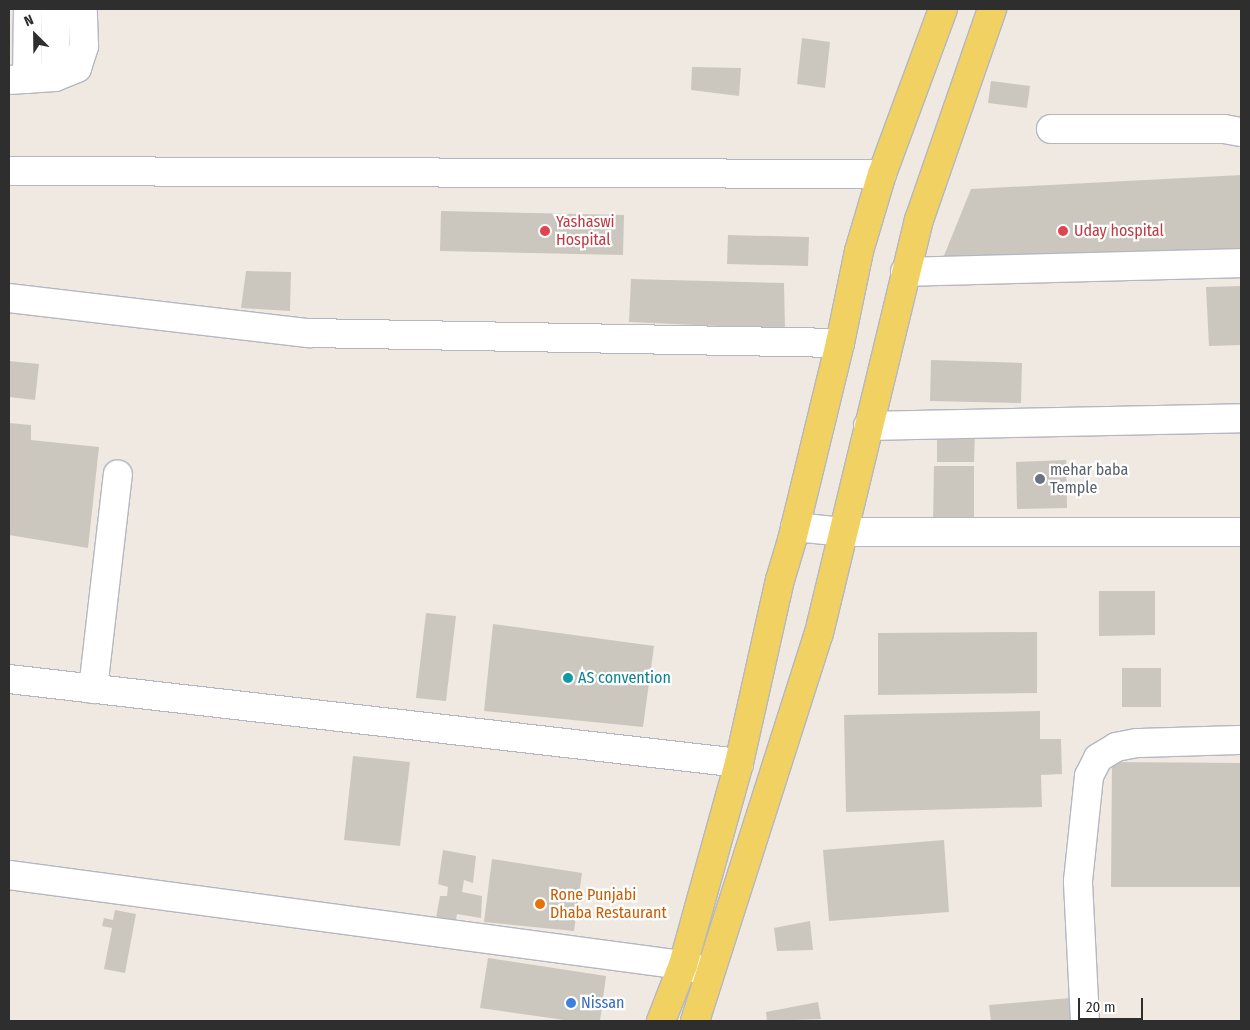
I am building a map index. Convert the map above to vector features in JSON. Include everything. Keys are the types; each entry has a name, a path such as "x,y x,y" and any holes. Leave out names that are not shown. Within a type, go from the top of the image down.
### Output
{"main road":[{"path":"664,1013 683,965 739,763 780,580 795,527 840,343 858,251 882,174 944,9"},
{"path":"695,1021 713,973 819,633 919,220 992,9"}],"street":[{"path":"28,9 18,80 55,77 77,68 81,61 83,9"},
{"path":"55,77 56,9"},
{"path":"1051,129 1224,129 1241,132"},
{"path":"9,171 882,174"},
{"path":"905,272 1241,263"},
{"path":"9,298 309,333 840,343"},
{"path":"868,426 1241,418"},
{"path":"93,689 118,474"},
{"path":"795,527 843,532 1241,532"},
{"path":"9,679 739,763"},
{"path":"1085,1021 1078,881 1089,776 1093,767 1098,758 1116,747 1137,743 1241,740"},
{"path":"9,875 683,965 713,973"}],"building":[{"path":"802,38 830,42 825,88 797,84"},
{"path":"692,67 741,68 739,96 691,90"},
{"path":"991,81 1030,86 1027,108 988,103"},
{"name":"Uday hospital","path":"1241,175 1241,251 941,263 971,189"},
{"path":"441,211 624,215 623,255 440,251"},
{"path":"728,235 809,237 808,266 727,264"},
{"path":"246,271 291,272 290,311 241,308"},
{"path":"631,279 784,283 785,329 629,322"},
{"path":"1241,286 1241,345 1209,346 1206,287"},
{"path":"931,360 1022,363 1021,403 930,401"},
{"path":"9,361 39,364 35,400 9,397"},
{"path":"9,423 31,425 31,440 99,447 88,548 9,535"},
{"path":"937,432 975,432 974,462 937,462"},
{"path":"1066,460 1067,508 1017,509 1016,462"},
{"path":"934,466 974,466 974,524 933,524"},
{"path":"1099,591 1155,591 1155,635 1099,636"},
{"path":"426,613 456,616 446,701 416,698"},
{"name":"AS convention","path":"493,624 654,646 643,727 484,711"},
{"path":"1037,632 1037,693 878,695 878,633"},
{"path":"1122,668 1161,668 1161,707 1122,707"},
{"path":"1040,711 1040,739 1061,739 1062,774 1041,775 1042,807 846,812 844,715"},
{"path":"353,756 410,762 400,846 344,840"},
{"path":"1112,762 1241,763 1241,887 1111,887"},
{"path":"944,840 949,912 829,921 823,850"},
{"path":"443,850 476,856 473,883 464,880 462,892 482,896 481,918 457,914 455,924 436,918 440,896 447,896 448,887 438,884"},
{"path":"492,859 582,873 574,931 484,922"},
{"path":"115,910 136,914 125,973 104,969 112,928 102,926 104,918 113,920"},
{"path":"810,921 813,950 777,951 774,928"},
{"path":"488,958 606,976 600,1021 571,1021 480,1008"},
{"path":"1070,998 1072,1021 991,1021 989,1005"},
{"path":"818,1002 821,1019 767,1021 766,1012"}],"place":[{"name":"Yashaswi Hospital","path":"545,231"},
{"name":"Uday hospital","path":"1063,231"},
{"name":"mehar baba Temple","path":"1040,479"},
{"name":"AS convention","path":"568,678"},
{"name":"Rone Punjabi Dhaba Restaurant","path":"540,904"},
{"name":"Nissan","path":"571,1003"}]}
